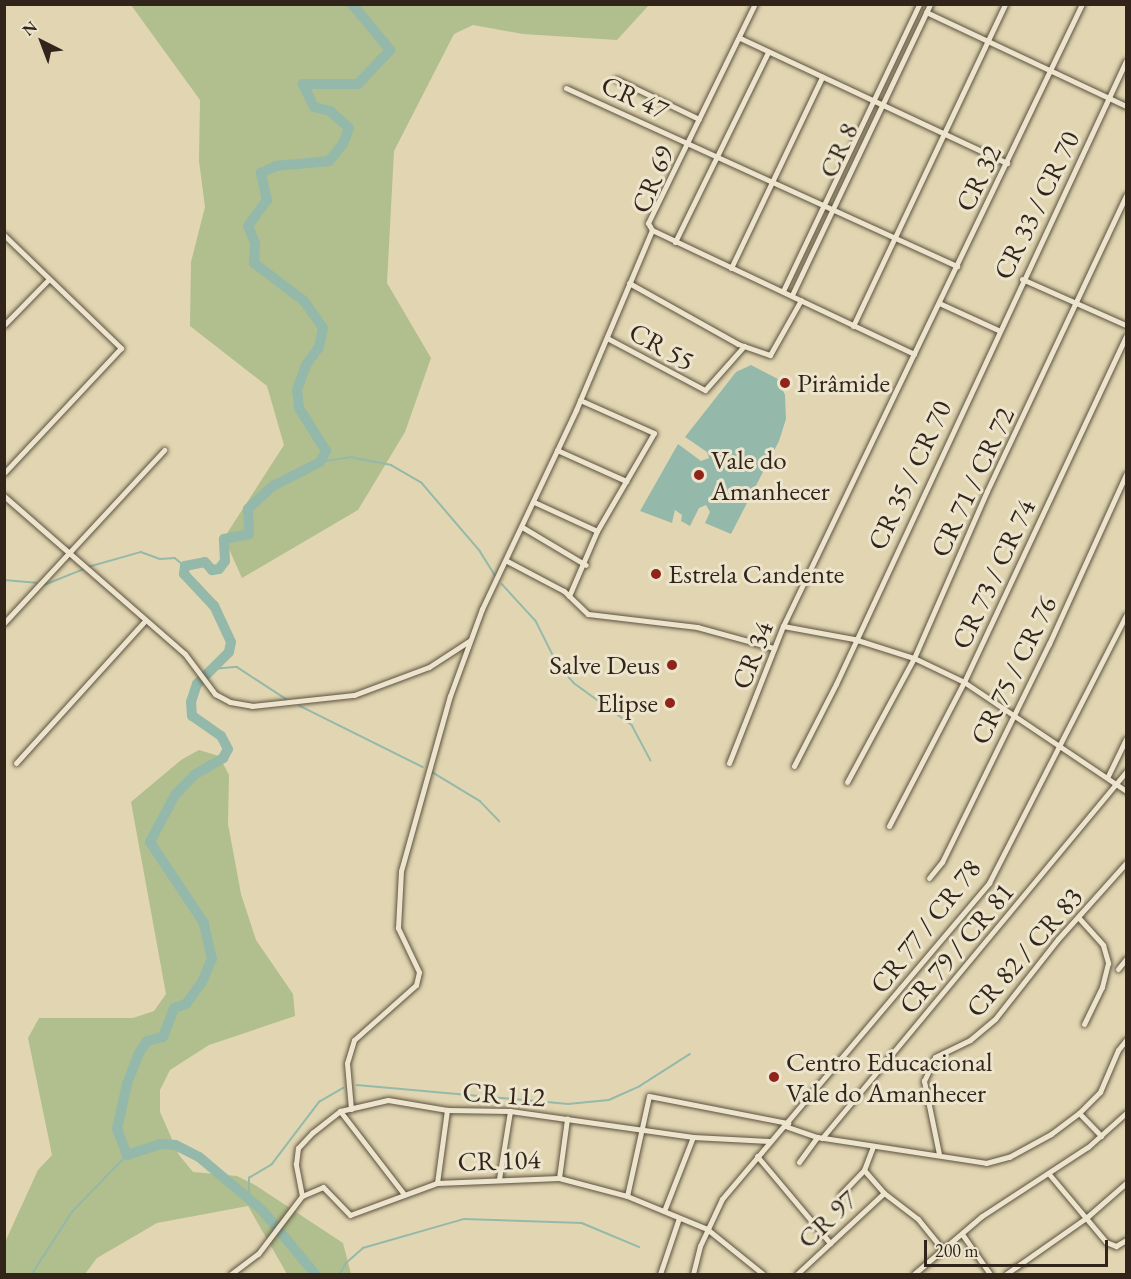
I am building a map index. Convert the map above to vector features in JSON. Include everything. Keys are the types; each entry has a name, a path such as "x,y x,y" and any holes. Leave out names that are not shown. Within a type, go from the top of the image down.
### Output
{"street":[{"path":"688,142 755,4"},
{"path":"783,291 919,4"},
{"name":"CR 8","path":"792,295 930,4"},
{"path":"853,326 1005,4"},
{"name":"CR 32","path":"939,303 1082,4"},
{"path":"926,12 1126,106"},
{"path":"740,38 943,136 1007,163"},
{"path":"675,242 768,52"},
{"name":"CR 33 / CR 70","path":"998,330 1126,61"},
{"path":"731,268 822,77"},
{"path":"616,79 699,119"},
{"name":"CR 47","path":"566,88 774,180 894,240 957,266"},
{"name":"CR 69","path":"652,230 648,223 688,142"},
{"name":"CR 71 / CR 72","path":"847,782 914,658 987,491 1078,304 1126,195"},
{"path":"351,1109 347,1063 354,1040 416,985 419,972 398,928 400,871 421,791 471,640 580,400 652,230 914,354"},
{"path":"4,235 121,348 4,472"},
{"path":"4,325 49,279"},
{"path":"1022,279 1126,325"},
{"path":"629,283 744,346 772,354 801,300"},
{"path":"939,303 998,330"},
{"name":"CR 34","path":"729,763 783,626 939,303"},
{"name":"CR 35 / CR 70","path":"794,766 998,330"},
{"name":"CR 73 / CR 74","path":"889,826 964,682 1126,336"},
{"name":"CR 55","path":"607,338 699,388 706,389 744,346"},
{"path":"569,596 586,565 597,531 654,433 580,400"},
{"path":"4,623 66,553 164,450"},
{"path":"557,450 626,481"},
{"name":"CR 75 / CR 76","path":"929,879 942,862 1126,474"},
{"path":"4,496 144,622 185,654 215,694 252,706 354,695 429,667 471,640"},
{"path":"534,502 597,531"},
{"path":"522,527 586,565"},
{"path":"507,561 569,596 588,614 697,627 774,648"},
{"name":"CR 77 / CR 78","path":"693,1275 707,1229 723,1199 769,1141 787,1125 989,883 1062,746 1126,615"},
{"path":"16,763 144,622"},
{"path":"783,626 854,639 914,658 964,682 1118,782 1126,791"},
{"path":"1108,776 1126,739"},
{"name":"CR 79 / CR 81","path":"799,1162 1126,772"},
{"name":"CR 82 / CR 83","path":"939,1154 924,1082 927,1068 934,1057 970,1040 995,1019 1078,917 1126,863"},
{"path":"1078,917 1103,945 1108,963 1102,987 1084,1024"},
{"path":"1118,969 1126,959"},
{"path":"627,1196 640,1128 649,1096 787,1125 820,1137 986,1163 1043,1138 1079,1113 1100,1092 1118,1050 1126,1040"},
{"name":"CR 112","path":"302,1196 296,1164 298,1148 312,1132 340,1111 388,1100 447,1110 510,1111 693,1137 769,1141"},
{"path":"437,1183 447,1110"},
{"path":"340,1111 404,1194"},
{"path":"499,1179 510,1111"},
{"path":"1079,1113 1101,1136"},
{"path":"914,1275 982,1216 1049,1174 1101,1136 1126,1113"},
{"path":"559,1178 567,1119"},
{"path":"664,1211 693,1137"},
{"path":"840,1195 864,1170 873,1146"},
{"path":"757,1156 830,1243"},
{"path":"864,1170 884,1193 918,1219 943,1250"},
{"path":"1049,1174 1110,1245 1126,1240"},
{"name":"CR 104","path":"302,1196 323,1187 350,1215 437,1183 559,1178 627,1196 707,1229 763,1275"},
{"path":"1007,1274 1086,1218 1126,1183"},
{"name":"CR 97","path":"797,1275 884,1193"},
{"path":"231,1275 258,1254 302,1196"},
{"path":"660,1275 679,1218"},
{"path":"962,1233 990,1275"}],"green space":[{"path":"131,5 649,5 617,40 523,34 473,25 454,34 394,151 387,283 431,358 405,432 358,510 242,578 224,538 284,445 267,386 190,326 191,262 205,207 199,161 200,100"},
{"path":"199,750 219,756 229,775 228,824 241,894 256,940 293,994 295,1016 209,1045 170,1070 160,1090 160,1112 179,1155 193,1172 237,1176 255,1185 343,1243 351,1274 287,1274 248,1206 157,1223 97,1258 85,1274 5,1274 5,1242 38,1170 52,1155 28,1038 39,1018 133,1018 154,1011 166,994 131,802 181,760"}],"shaded area":[{"path":"751,365 778,379 785,395 786,419 779,441 731,534 705,523 710,512 706,505 699,508 690,526 681,521 682,515 675,510 672,523 640,511 678,444 701,461 709,458 707,452 685,437 736,372"}],"waterway":[{"path":"315,1274 262,1210 199,1157 175,1145 161,1144 127,1155 117,1129 127,1084 139,1053 147,1041 163,1037 174,1008 186,1004 202,982 212,959 204,923 150,842 175,795 194,775 223,758 228,749 221,736 192,716 191,702 197,684 229,652 231,642 214,606 184,574 185,566 205,562 212,570 219,569 225,561 224,539 249,534 248,509 273,486 320,462 326,451 299,408 297,390 306,365 319,347 323,328 304,301 254,263 255,243 248,226 267,200 261,173 276,166 329,161 343,144 349,128 330,111 314,107 303,84 358,84 390,50 352,4"},
{"path":"320,462 350,457 391,465 422,483 480,551 495,575"},
{"path":"88,567 141,552 160,559 175,558 185,566"},
{"path":"44,585 84,569"},
{"path":"4,580 36,583"},
{"path":"502,584 536,621 558,665 574,683 632,725 651,760"},
{"path":"212,669 237,667 286,699"},
{"path":"300,706 423,767"},
{"path":"432,772 480,801 499,821"},
{"path":"357,1085 568,1104 609,1100 640,1086 690,1054"},
{"path":"249,1200 249,1178 272,1164 319,1102 343,1088"},
{"path":"32,1274 72,1212 127,1155"},
{"path":"340,1274 346,1263 363,1248 464,1219 582,1223 639,1247"}],"place":[{"name":"Pirâmide","path":"785,383"},
{"name":"Vale do Amanhecer","path":"699,475"},
{"name":"Estrela Candente","path":"656,574"},
{"name":"Salve Deus","path":"672,665"},
{"name":"Elipse","path":"670,703"},
{"name":"Centro Educacional Vale do Amanhecer","path":"774,1077"}]}
